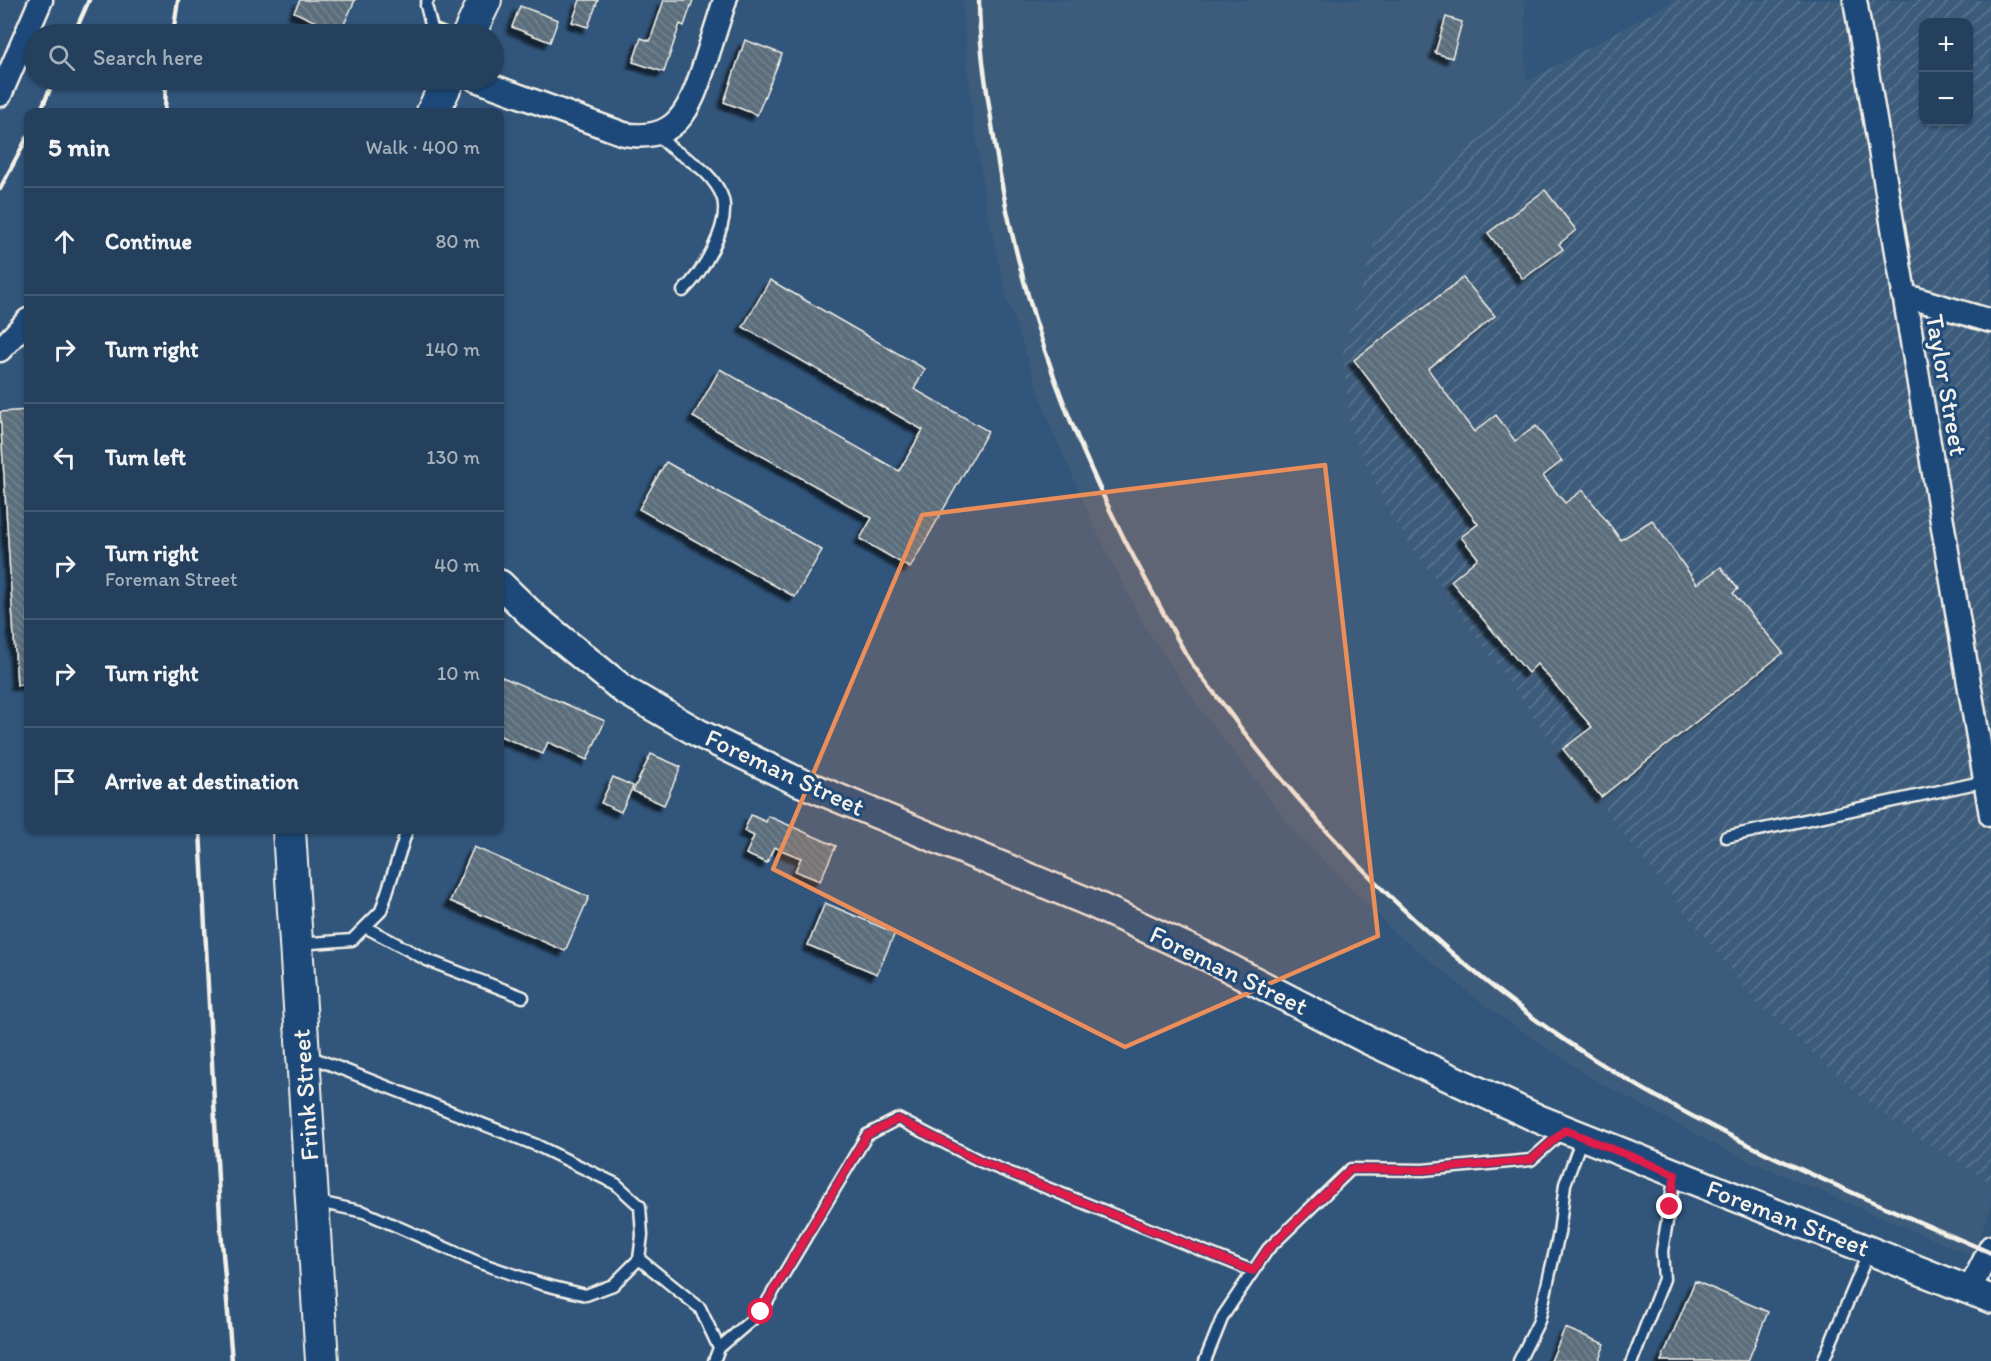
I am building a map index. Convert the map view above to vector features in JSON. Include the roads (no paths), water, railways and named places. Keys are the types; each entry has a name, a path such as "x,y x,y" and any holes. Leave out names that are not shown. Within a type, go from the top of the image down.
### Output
{"main road":[{"path":"474,24 485,0"},
{"path":"434,108 443,90"},
{"name":"Frink Street","path":"289,834 322,1361"}],"street":[{"path":"31,24 41,0"},
{"path":"503,90 624,134 641,137 658,134 673,126 685,113 693,98 725,0"},
{"name":"Taylor Street","path":"1855,0 1991,814"},
{"path":"0,95 24,39"},
{"path":"1903,295 1991,321"},
{"path":"0,350 24,324"},
{"name":"Foreman Street","path":"504,588 534,618 624,690 700,734 797,781 1091,903 1212,959 1368,1040 1573,1134 1981,1294"},
{"path":"1981,1294 1991,1247"}],"lane":[{"path":"428,0 426,5 431,24"},
{"path":"658,134 668,146 705,172 716,184 723,200 722,224 704,268 682,291"},
{"path":"1726,837 1986,782"},
{"path":"295,944 352,940 381,911 406,834"},
{"path":"365,927 427,960 524,997"},
{"path":"302,1053 536,1145 616,1184 640,1206 642,1236 639,1258 613,1285 586,1295 541,1284 480,1263 364,1212 311,1200"},
{"path":"714,1361 718,1348 761,1312 867,1135 898,1119 980,1161 1253,1271"},
{"path":"1205,1361 1222,1316 1268,1249 1351,1169 1423,1170 1531,1160 1573,1134"},
{"path":"1519,1361 1539,1321 1558,1233 1573,1134"},
{"path":"1632,1361 1664,1279 1662,1251 1675,1174"},
{"path":"1823,1361 1869,1250"},
{"path":"639,1258 700,1308 718,1348"}],"railway":[{"path":"78,24 89,0"},
{"path":"174,24 178,0"},
{"path":"979,0 984,73 1005,203 1018,260 1052,371 1072,425 1120,531 1193,665 1240,727 1310,812 1385,891 1465,965 1553,1032 1604,1066 1711,1126 1822,1179 1991,1253"},
{"path":"42,108 50,90"},
{"path":"165,108 166,90"},
{"path":"0,189 24,144"},
{"path":"200,834 220,1218 232,1361"}]}
